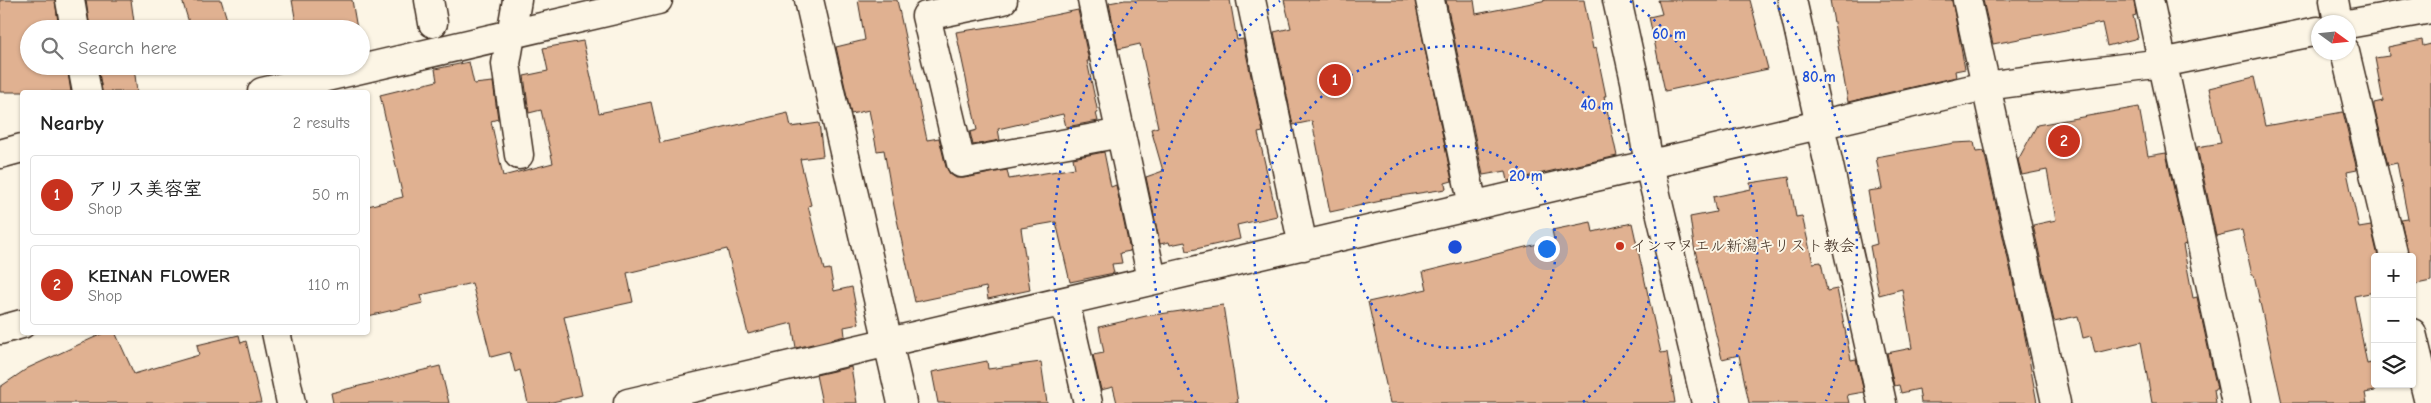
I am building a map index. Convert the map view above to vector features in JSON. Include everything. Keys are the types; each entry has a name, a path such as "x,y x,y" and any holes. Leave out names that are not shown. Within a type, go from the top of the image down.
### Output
{"street":[{"path":"70,0 73,20"},
{"path":"517,0 506,64 519,155"},
{"path":"370,67 658,0"},
{"path":"809,0 902,403"},
{"path":"1003,0 926,16 961,163 1121,133"},
{"path":"1092,0 1152,279"},
{"path":"1251,0 1303,246"},
{"path":"1430,0 1473,206"},
{"path":"1617,0 1636,81 1649,165 1706,403"},
{"path":"1792,0 1882,403"},
{"path":"1968,0 1985,86 2056,403"},
{"path":"2149,0 2236,403"},
{"path":"2334,0 2337,15"},
{"path":"2356,23 2431,9"},
{"path":"628,403 1065,302 1152,279 1303,246 1985,86 2162,63 2311,31"},
{"path":"2347,60 2393,253"},
{"path":"84,75 87,90"},
{"path":"271,90 335,75"},
{"path":"0,154 20,149"},
{"path":"1065,302 1088,403"},
{"path":"0,330 20,325"},
{"path":"277,335 291,403"},
{"path":"2414,343 2429,403"}],"building":[{"path":"0,0 55,0 58,20 20,20 20,75 68,75 71,90 0,92"},
{"path":"86,0 131,0 134,20 89,20"},
{"path":"182,0 221,0 227,20 188,20"},
{"path":"292,0 352,0 355,20 295,20"},
{"path":"858,0 897,0 927,140 939,138 946,167 950,174 956,178 1007,170 1009,179 1075,168 1073,158 1104,152 1111,187 1116,185 1130,251 1120,253 1122,263 1112,264 1114,273 1070,282 1056,222 1021,228 1030,290 988,299 986,287 915,302 884,150 877,151 869,110 851,114 836,47 865,40"},
{"path":"1125,0 1230,0 1237,40 1243,39 1263,132 1258,133 1277,216 1237,225 1240,239 1187,251 1185,242 1170,245 1169,242 1160,244 1146,177 1163,171 1151,129 1158,127 1140,44 1118,49 1109,3"},
{"path":"1284,0 1415,0 1452,181 1445,183 1446,189 1380,199 1381,201 1330,212 1312,121 1293,125 1274,32 1291,28"},
{"path":"1446,0 1474,0 1476,14 1547,0 1584,0 1593,49 1596,48 1617,156 1508,181 1506,171 1483,175"},
{"path":"1658,0 1750,0 1768,69 1665,91 1649,17 1662,14"},
{"path":"1830,0 1952,0 1965,69 1955,71 1956,77 1848,102"},
{"path":"1983,0 2134,0 2136,15 2133,16 2138,38 2107,46 2102,23 1993,44"},
{"path":"1078,10 1089,61 1087,61 1098,121 1066,127 1063,114 998,129 1000,140 973,145 970,132 977,130 956,32 1016,23"},
{"path":"2422,40 2423,46 2431,44 2431,281 2416,284 2416,253 2408,253 2401,220 2408,219 2397,163 2388,165 2374,107 2374,103 2383,101 2375,58 2389,56 2388,47"},
{"path":"583,41 599,113 651,102 660,143 788,113 791,127 819,123 823,156 800,159 811,205 808,206 824,270 830,269 834,291 852,287 859,324 844,327 845,336 796,348 792,323 748,334 727,249 627,273 633,302 564,317 582,395 548,403 528,403 520,370 515,372 510,352 491,357 472,283 421,295 423,303 370,316 370,205 403,197 380,95 437,81 435,69 469,62 474,84 493,82 498,119 491,121 503,176 553,163 541,110 529,113 524,76 548,71 543,48"},
{"path":"99,75 135,75 137,90 102,90"},
{"path":"2254,77 2265,126 2343,112 2357,170 2347,172 2359,228 2371,226 2377,253 2371,253 2371,293 2354,296 2367,364 2371,363 2371,388 2375,388 2375,391 2365,393 2367,403 2282,403 2254,275 2252,275 2242,230 2216,236 2197,147 2221,143 2209,88"},
{"path":"2139,107 2148,156 2166,153 2186,244 2183,245 2193,298 2197,297 2217,389 2214,389 2216,403 2152,403 2141,342 2095,353 2091,336 2083,338 2078,316 2054,321 2033,225 2056,220 2047,170 2022,175 2018,160 2037,125"},
{"path":"1974,142 1976,152 1984,151 2024,331 2037,403 1921,403 1919,389 1901,393 1899,385 1894,386 1887,353 1912,348 1902,289 1879,295 1870,246 1877,244 1868,191 1882,189 1876,157 1954,143"},
{"path":"1789,177 1796,217 1802,216 1813,263 1821,262 1827,291 1837,289 1851,360 1856,359 1864,392 1847,395 1849,403 1749,403 1739,355 1722,359 1694,246 1690,217 1716,212 1713,197 1751,189 1750,183"},
{"path":"1591,222 1593,232 1632,223 1661,353 1667,352 1675,403 1390,403 1368,302 1427,289 1423,272 1554,240 1552,230"},
{"path":"1223,305 1238,403 1117,403 1113,387 1101,390 1093,355 1104,353 1099,327 1146,316"},
{"path":"100,335 116,335 134,374 199,355 197,345 239,335 241,343 246,341 261,403 0,403 0,387 28,368"},
{"path":"987,361 988,369 1041,362 1047,403 938,403 932,372"},
{"path":"440,366 449,403 333,403 331,393"},
{"path":"851,367 857,403 822,403 816,375"}],"place":[{"name":"アリス美容室","path":"1335,80"},
{"name":"KEINAN FLOWER","path":"2064,141"},
{"name":"インマヌエル新潟キリスト教会","path":"1620,246"}]}
